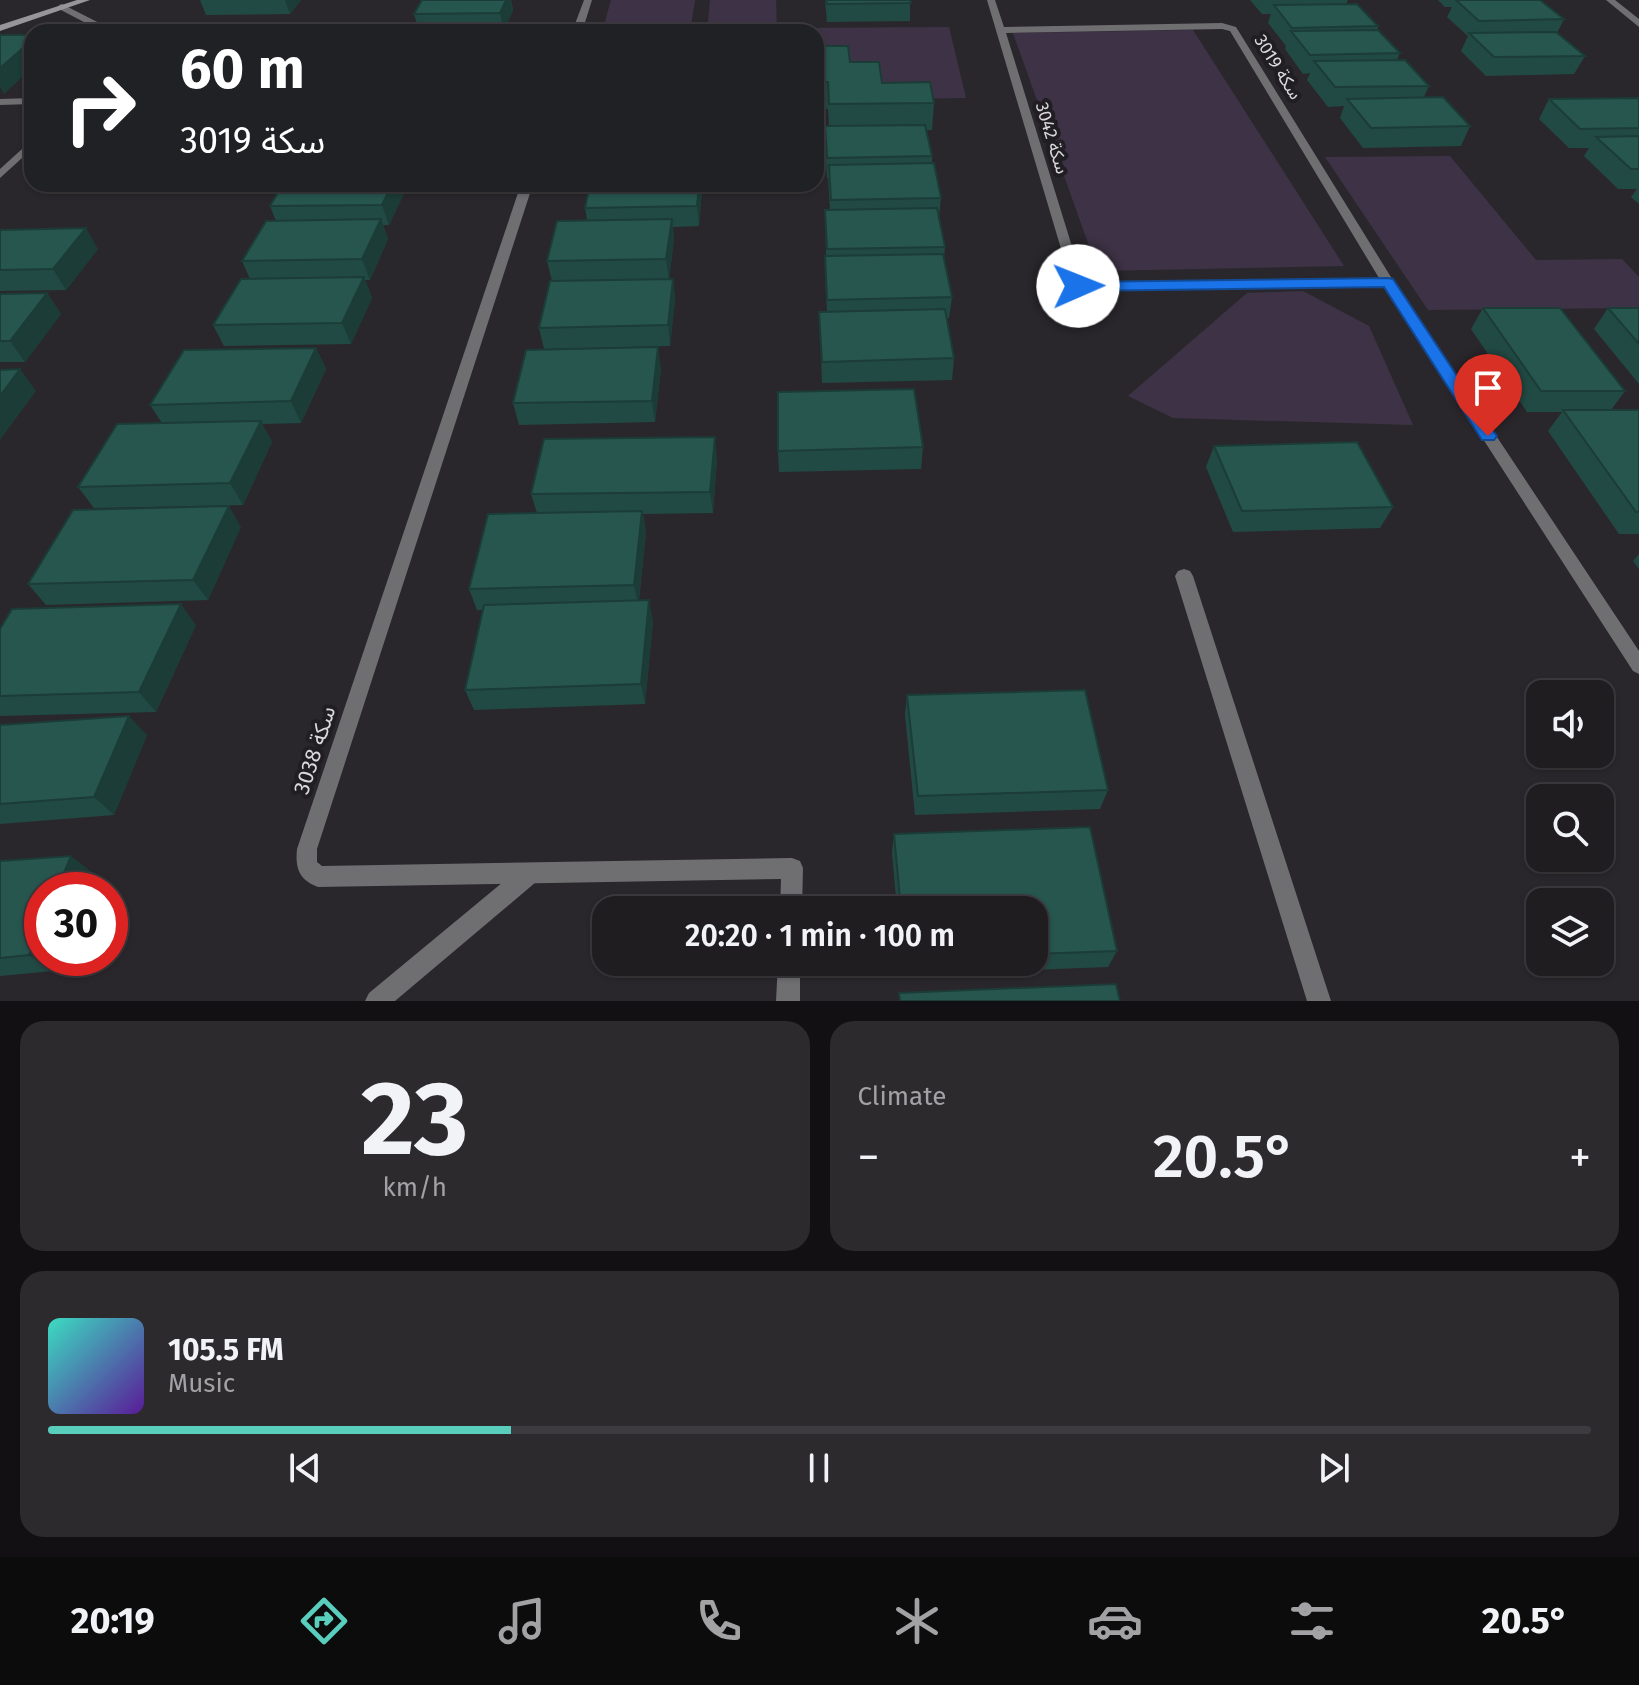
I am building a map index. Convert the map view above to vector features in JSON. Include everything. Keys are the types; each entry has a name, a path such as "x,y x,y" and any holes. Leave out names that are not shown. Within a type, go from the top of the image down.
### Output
{"main road":[{"path":"0,28 86,0"}],"street":[{"path":"580,24 588,0"},
{"name":"سكة 3042","path":"991,0 1078,286 1388,282"},
{"path":"1610,0 1639,24"},
{"path":"62,7 95,24"},
{"name":"سكة 3019","path":"1000,30 1222,26 1233,29 1388,282 1639,666"},
{"path":"0,102 24,101"},
{"path":"0,175 24,151"},
{"name":"سكة 3038","path":"524,192 307,849 306,866 318,877 792,868 791,896"},
{"path":"1184,576 1319,1001"},
{"path":"377,1001 528,875"},
{"path":"788,1001 789,976"}],"shaded area":[{"path":"611,0 695,0 691,24 604,24"},
{"path":"710,0 776,0 777,24 708,24"},
{"path":"949,27 966,98 900,99 824,70 824,28"},
{"path":"1193,30 1344,266 1098,271 1013,33"},
{"path":"1450,156 1536,260 1622,259 1639,277 1639,308 1428,310 1325,157"},
{"path":"1303,291 1369,326 1413,425 1173,418 1128,396 1247,293"}],"building":[{"path":"422,0 506,0 500,13 414,14"},
{"path":"826,0 910,0 911,3 827,4"},
{"path":"1456,0 1540,0 1564,19 1479,21"},
{"path":"1357,4 1378,26 1292,28 1274,5"},
{"path":"1378,30 1400,53 1310,55 1291,31"},
{"path":"1556,32 1585,56 1494,57 1469,33"},
{"path":"0,35 24,35 24,47 0,68"},
{"path":"824,46 848,46 850,62 879,62 882,83 930,82 934,103 829,104 828,82 824,82"},
{"path":"1405,60 1429,86 1335,87 1314,61"},
{"path":"1443,97 1470,126 1371,128 1347,99"},
{"path":"1639,98 1639,128 1580,129 1549,99"},
{"path":"925,125 932,156 827,158 825,126"},
{"path":"1639,136 1639,169 1631,169 1596,137"},
{"path":"934,163 941,198 831,200 829,165"},
{"path":"278,192 388,192 382,205 270,206"},
{"path":"588,192 698,192 697,206 585,208"},
{"path":"937,208 945,247 827,249 825,210"},
{"path":"381,219 362,259 242,261 266,221"},
{"path":"672,219 666,259 547,261 557,221"},
{"path":"86,228 53,269 0,270 0,230"},
{"path":"943,254 952,297 827,300 825,256"},
{"path":"364,277 342,323 213,325 241,279"},
{"path":"673,279 668,325 539,328 550,281"},
{"path":"47,293 10,341 0,341 0,294"},
{"path":"1483,308 1560,308 1625,391 1541,391"},
{"path":"1608,308 1639,308 1639,344"},
{"path":"945,309 954,358 822,362 819,312"},
{"path":"658,347 652,401 513,403 526,350"},
{"path":"316,348 291,401 150,405 184,350"},
{"path":"20,369 0,396 0,370"},
{"path":"914,389 923,447 778,451 778,392"},
{"path":"1563,410 1639,410 1639,512 1636,512"},
{"path":"261,421 230,483 78,487 117,424"},
{"path":"715,437 710,492 531,494 544,439"},
{"path":"1357,442 1393,507 1242,511 1214,446"},
{"path":"229,506 193,580 28,584 73,510"},
{"path":"642,511 634,585 469,589 488,514"},
{"path":"649,600 641,684 465,690 484,605"},
{"path":"181,604 139,692 0,696 0,629 12,609"},
{"path":"1085,690 1108,790 918,796 907,695"},
{"path":"129,716 94,797 0,804 0,725"},
{"path":"1090,827 1117,951 1048,953 1048,896 900,896 894,834"},
{"path":"71,856 64,872 24,872 24,956 0,958 0,861"},
{"path":"1116,984 1120,1001 900,1001 899,993"}],"route":[{"path":"1078,286 1388,282 1488,436"}]}
